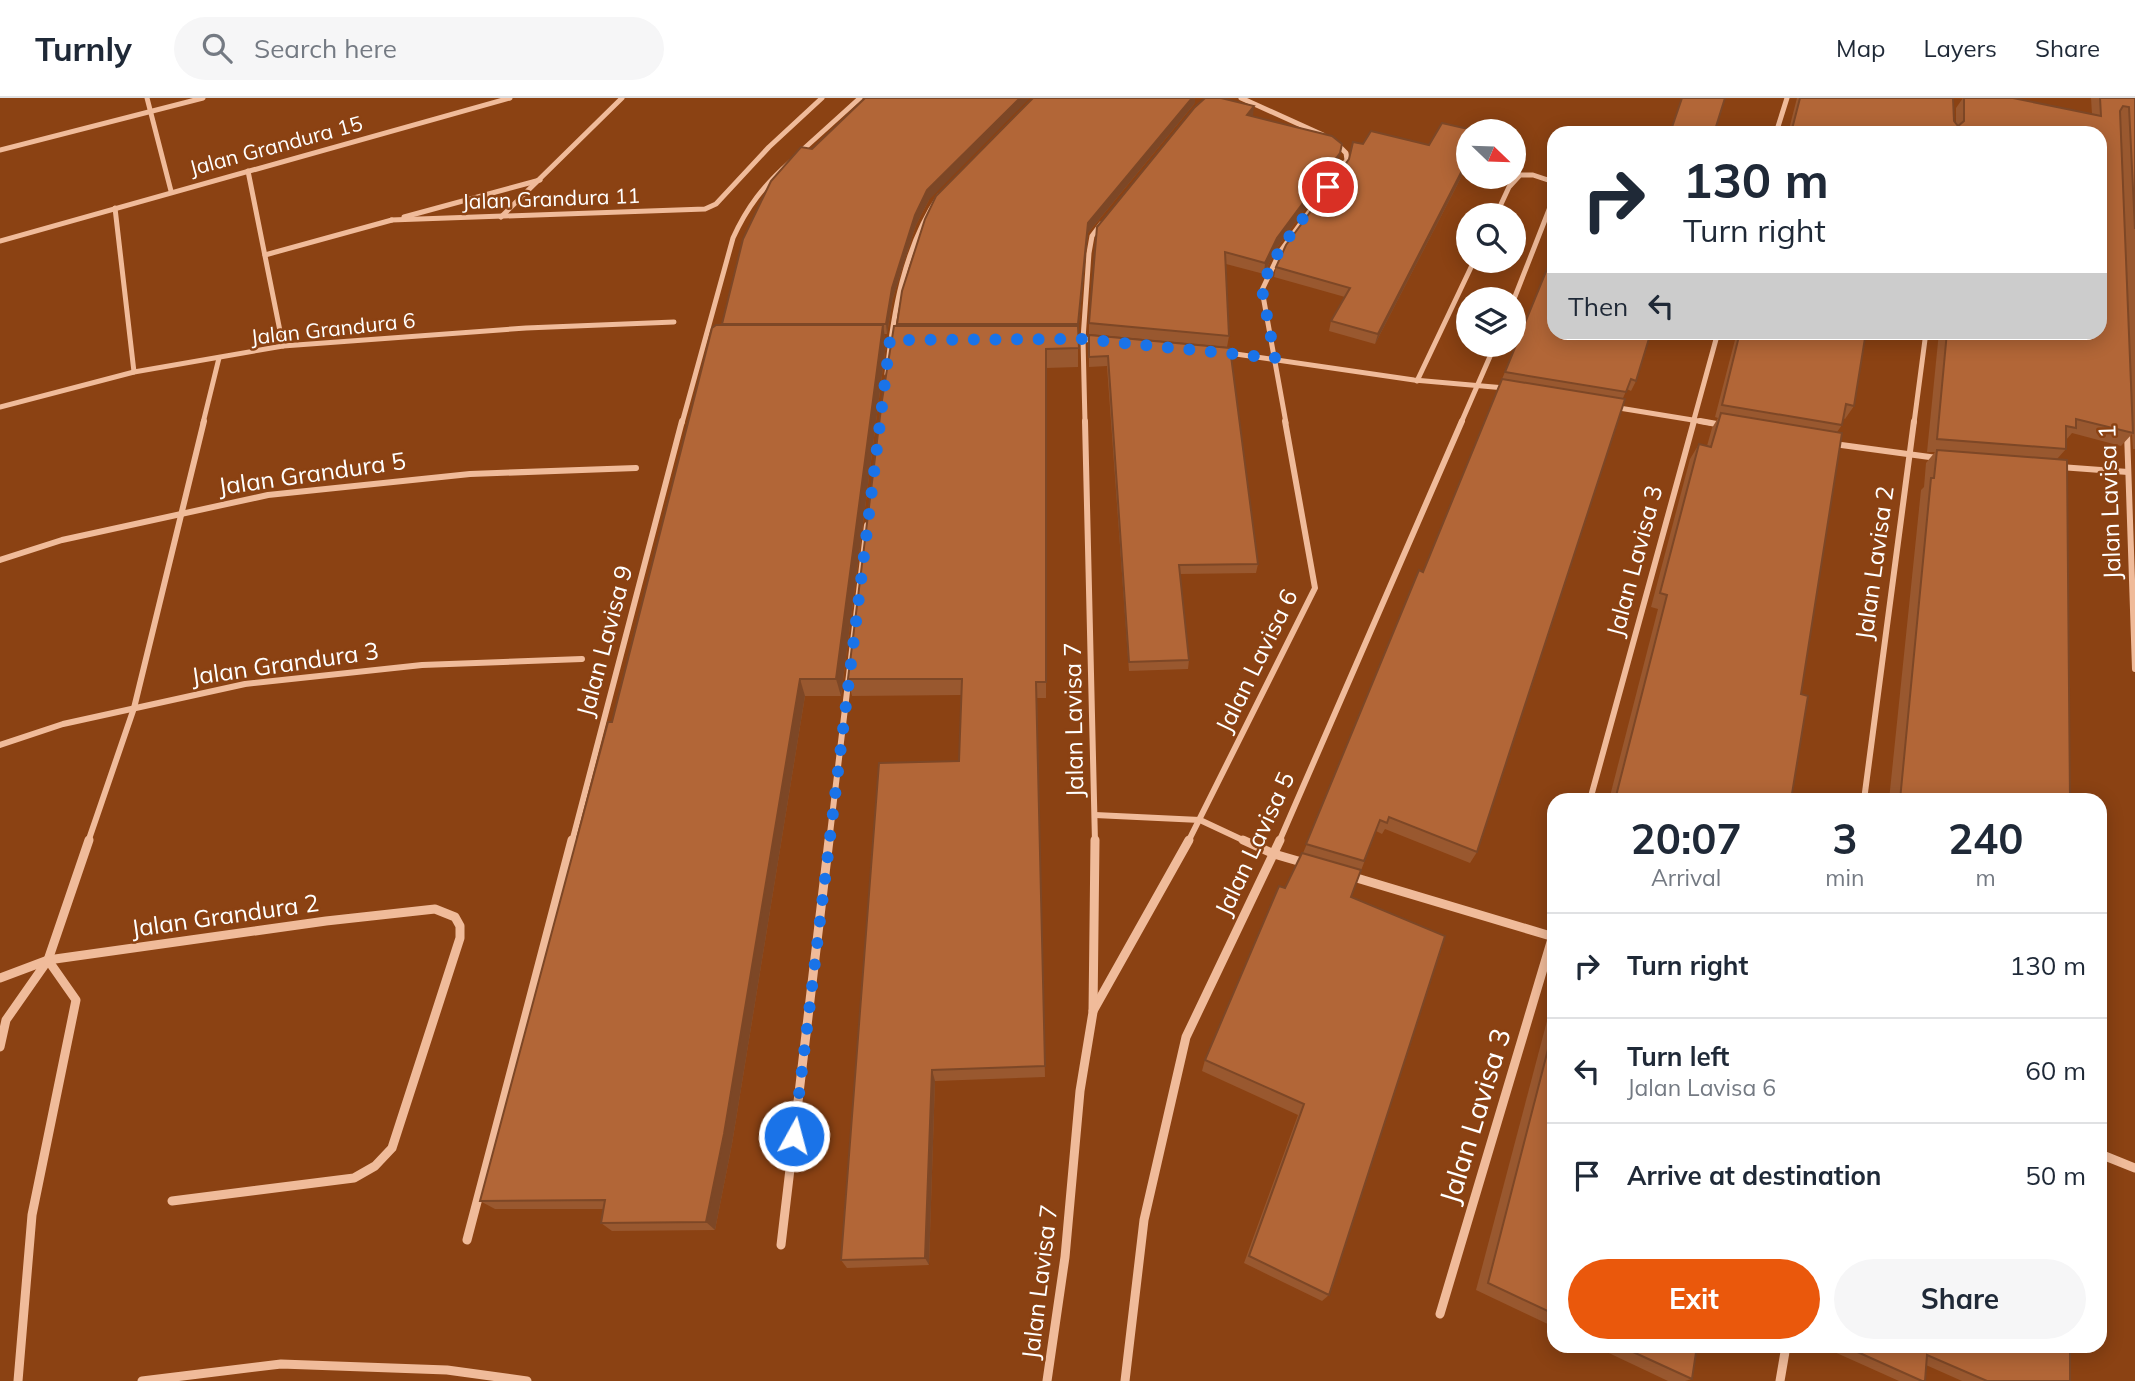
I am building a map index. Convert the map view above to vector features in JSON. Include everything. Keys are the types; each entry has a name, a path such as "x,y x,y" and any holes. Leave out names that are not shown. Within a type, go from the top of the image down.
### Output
{"street":[{"path":"147,98 171,191"},
{"path":"0,150 203,98"},
{"name":"Jalan Grandura 15","path":"0,241 510,98"},
{"path":"501,217 622,98"},
{"name":"Jalan Grandura 11","path":"391,220 712,207 769,147 822,98"},
{"name":"Jalan Lavisa 9","path":"467,1240 704,339 733,238 746,210 767,182 860,98"},
{"name":"Jalan Lavisa 6","path":"1093,1012 1200,820 1315,588 1262,290 1280,252 1343,166 1346,153 1325,136 1241,98"},
{"path":"1778,126 1787,98"},
{"path":"248,171 283,346"},
{"path":"1502,203 1509,187 1520,175 1533,175 1547,180"},
{"name":"Jalan Grandura 11","path":"265,255 540,180"},
{"path":"886,384 890,340 898,299 921,227 933,203 947,186"},
{"path":"115,208 134,372"},
{"path":"1519,287 1547,215"},
{"name":"Jalan Lavisa 7","path":"1047,1381 1065,1257 1080,1091 1093,1012 1095,815 1083,339 1092,236 1107,216"},
{"path":"1417,381 1468,273"},
{"name":"Jalan Grandura 6","path":"0,407 134,372 283,346 526,328 674,322"},
{"path":"704,339 717,339"},
{"path":"1055,339 1096,341"},
{"path":"876,340 904,340"},
{"name":"Jalan Lavisa 3","path":"1592,793 1716,340"},
{"name":"Jalan Lavisa 2","path":"1865,793 1925,340"},
{"path":"1220,352 1417,381 1479,384 1519,391"},
{"name":"Jalan Lavisa 5","path":"1125,1381 1144,1220 1186,1037 1274,854 1490,357"},
{"path":"0,1047 6,1020 48,960 134,708 219,358"},
{"path":"1599,404 1733,427"},
{"name":"Jalan Lavisa 1","path":"2127,430 2135,670"},
{"path":"1829,443 1911,456 1951,459"},
{"path":"2047,466 2128,472"},
{"name":"Jalan Grandura 5","path":"0,560 62,540 268,495 470,474 636,468"},
{"path":"781,1245 868,519"},
{"name":"Jalan Grandura 3","path":"0,745 63,724 244,684 422,665 582,659"},
{"path":"1095,815 1200,820 1274,854 1313,866"},
{"path":"1340,873 1547,933"},
{"name":"Jalan Grandura 2","path":"0,978 48,960 326,920 435,909 447,910 456,917 461,925 460,938 392,1148 373,1169 354,1178 331,1182 172,1201"},
{"name":"Jalan Lavisa 3","path":"1440,1314 1547,958"},
{"path":"18,1381 32,1215 76,1000 48,960"},
{"path":"2107,1157 2135,1168"},
{"path":"1780,1381 1785,1353"},
{"path":"142,1381 281,1364 447,1370 527,1381"}],"building":[{"path":"865,98 1020,98 927,190 915,215 892,288 886,324 722,324 743,239 771,181 801,147 812,149"},
{"path":"1033,98 1192,98 1088,223 1078,324 897,324 902,291 925,219 936,196"},
{"path":"1205,98 1221,98 1254,106 1247,115 1332,136 1342,144 1340,153 1277,238 1265,263 1225,252 1229,336 1089,323 1097,227"},
{"path":"1682,98 1725,98 1716,126 1672,126"},
{"path":"1800,98 1953,98 1954,121 1958,126 1793,126"},
{"path":"1964,98 2013,98 2101,116 2100,98 2135,98 2135,229 2129,107 2123,106 2120,111 2133,433 2076,419 2076,428 2066,426 2066,449 1937,439 1946,340 2107,340 2107,126 1958,126 1964,121"},
{"path":"1442,123 1456,126 1456,182 1378,334 1331,321 1350,288 1276,267 1286,245 1349,159 1353,142 1363,144 1371,131 1429,145"},
{"path":"1547,269 1547,340 1649,340 1636,381 1631,379 1626,392 1505,372 1511,357 1526,357 1526,321"},
{"path":"716,325 883,325 836,679 800,679 724,1134 706,1222 601,1223 605,1200 480,1201 608,722 612,722 712,328"},
{"path":"894,326 1078,326 1079,348 1046,349 1046,682 1036,682 1045,1066 932,1070 925,1258 841,1260 879,763 959,761 962,679 848,679 882,400"},
{"path":"1089,335 1230,348 1258,564 1179,565 1189,660 1129,662 1108,356 1089,357"},
{"path":"1738,340 1865,340 1854,406 1846,404 1842,425 1722,405"},
{"path":"1502,379 1625,399 1477,852 1389,817 1387,823 1380,820 1364,861 1306,844 1419,570 1423,572"},
{"path":"1721,413 1842,433 1801,694 1808,696 1792,793 1617,793 1667,595 1660,593 1699,444 1711,447"},
{"path":"1937,450 2067,460 2070,793 1901,793 1931,478 1934,478"},
{"path":"1302,853 1361,870 1351,897 1445,936 1329,1295 1249,1256 1304,1104 1205,1060 1279,886 1285,888"},
{"path":"1547,1053 1547,1311 1488,1283"},
{"path":"1635,1353 1696,1353 1692,1379"},
{"path":"1860,1353 2070,1353 2070,1381 1987,1381 1927,1355 1925,1381"}],"route":[{"path":"794,1136 890,340 1083,339 1275,358 1262,290 1264,281 1280,252 1328,187"}]}
